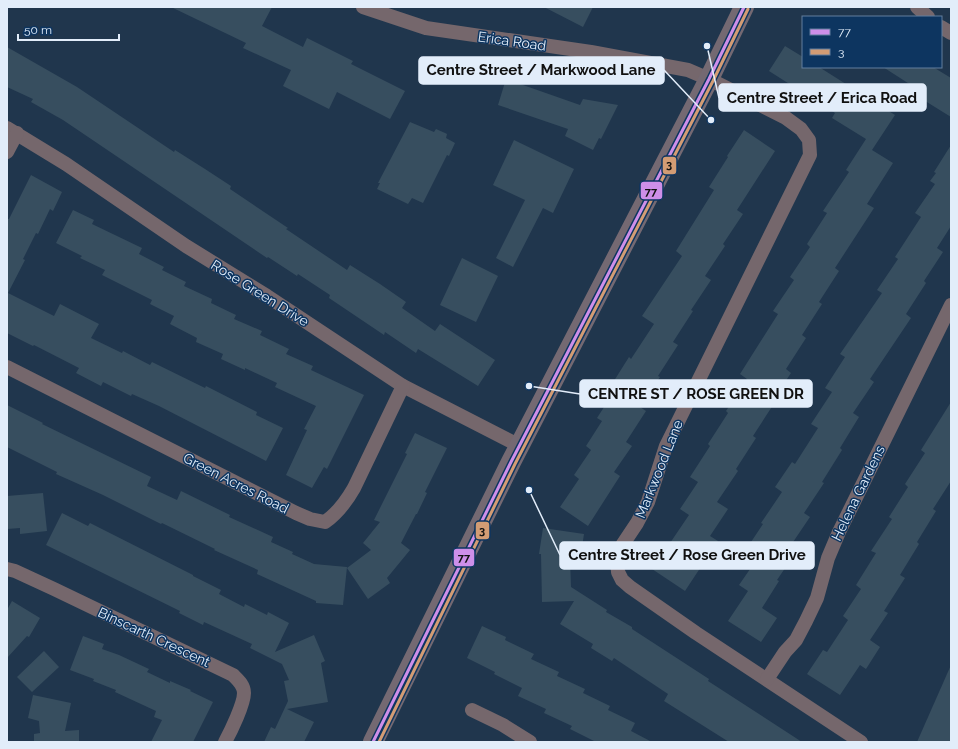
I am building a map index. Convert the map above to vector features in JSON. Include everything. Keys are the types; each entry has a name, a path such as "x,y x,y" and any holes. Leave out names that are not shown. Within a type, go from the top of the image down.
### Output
{"main road":[{"path":"373,742 520,446 710,78 744,7"}],"street":[{"name":"Erica Road","path":"363,7 426,28 590,52 688,70 710,78"},
{"path":"917,7 927,16"},
{"path":"942,28 951,33"},
{"name":"Markwood Lane","path":"710,78 786,118 801,129 810,140 810,155 666,446 648,502 637,523 620,548 617,567 622,580 630,587 696,633 861,742"},
{"path":"7,152 12,131"},
{"name":"Rose Green Drive","path":"12,131 122,201 186,246 267,296 403,386 520,446"},
{"name":"Helena Gardens","path":"767,679 785,652 796,640 806,621 817,598 828,558 839,532 951,305"},
{"name":"Green Acres Road","path":"7,367 296,514 325,522 344,504 354,488 403,386"},
{"name":"Binscarth Crescent","path":"7,569 15,571 54,589 233,675 241,683 244,692 242,703 225,742"},
{"path":"472,710 503,725 530,742"}],"building":[{"path":"171,7 272,7 262,26 303,47 307,38 353,61 351,64 405,91 390,119 337,92 329,109 283,86 291,70 243,48 246,43"},
{"path":"544,7 593,7 583,27"},
{"path":"785,46 802,56 802,68 821,68 895,115 872,150 893,163 867,204 874,208 835,268 839,271 819,302 822,304 802,335 806,338 786,369 791,373 771,403 773,405 753,436 756,438 736,469 738,471 717,502 728,509 710,536 718,541 685,591 649,567 665,544 668,546 689,515 680,509 698,482 690,477 710,446 708,444 728,413 726,411 747,379 740,374 778,314 773,311 794,280 790,277 810,247 807,244 827,213 823,211 849,172 846,170 866,139 832,118 835,113 769,71"},
{"path":"7,47 77,87 174,152 175,150 231,186 230,189 347,270 350,265 380,284 406,302 402,308 435,331 440,324 495,360 478,386 418,349 416,353 385,332 384,335 329,298 330,295 298,274 297,276 268,257 267,258 63,120 31,102 33,99 7,87"},
{"path":"885,68 935,68 951,78 951,117 922,99 925,94"},
{"path":"506,79 580,105 583,99 618,105 601,139 599,138 593,150 565,136 568,129 498,105"},
{"path":"410,122 434,132 436,129 445,133 447,134 446,138 455,143 449,156 447,155 423,203 412,198 408,204 377,189 380,183 378,183"},
{"path":"744,130 775,151 737,210 743,214 723,244 725,246 705,276 711,280 691,310 693,311 673,342 678,345 658,376 660,377 640,407 646,411 626,442 632,446 614,472 620,476 588,526 560,507 579,479 574,475 591,450 586,446 602,421 597,418 617,387 612,384 629,357 631,359 654,324 642,316 682,256 676,251 714,190 709,187"},
{"path":"514,140 574,169 553,213 543,208 513,267 496,258 525,200 493,185"},
{"path":"951,145 951,226 937,248 943,252 924,281 926,283 906,314 911,318 870,379 874,382 853,413 859,417 840,448 842,450 822,482 824,483 804,513 810,517 789,548 796,552 777,580 779,581 762,608 777,618 761,642 728,621 748,591 739,585 757,559 745,551 763,524 761,523 782,492 775,487 792,462 795,464 818,428 811,424 832,392 825,388 845,357 840,354 882,293 877,290 898,259 895,257 921,217 915,213 935,184 930,181"},
{"path":"31,175 62,192 53,211 50,209 38,234 36,233 23,259 25,260 8,293 54,316 60,304 99,324 91,338 122,353 123,351 150,365 152,362 205,388 206,386 257,412 256,415 283,428 266,461 159,406 132,394 131,396 103,382 101,386 76,373 79,368 7,333 7,219 9,219"},
{"path":"73,210 94,220 92,224 142,248 139,254 164,267 162,270 186,282 184,286 212,299 211,303 236,315 234,319 262,331 260,335 289,349 286,354 313,366 311,370 364,395 327,469 324,467 312,488 286,475 307,430 304,429 316,406 275,387 277,383 221,359 223,354 196,342 197,338 170,324 174,316 150,304 152,300 102,275 105,270 80,258 82,256 56,243"},
{"path":"462,258 498,276 476,322 440,305"},
{"path":"951,402 951,481 933,509 936,511 917,542 919,544 900,575 905,578 884,611 888,613 870,640 880,647 866,669 860,665 840,695 807,674 823,650 827,652 848,620 843,616 861,589 856,585 876,553 871,551 892,519 889,517 908,487 905,484 925,453 921,450"},
{"path":"7,405 43,423 42,424 151,477 147,486 177,500 181,491 230,515 229,517 273,537 271,542 314,564 347,567 343,605 316,603 316,601 257,574 258,570 214,550 215,549 162,523 161,524 103,495 56,474 57,472 7,447"},
{"path":"415,433 447,448 425,492 427,493 417,514 401,543 410,550 387,578 390,583 368,599 347,568 371,550 363,543 380,522 374,520 407,454 405,453"},
{"path":"43,493 47,531 20,534 20,528 7,529 7,496"},
{"path":"62,513 88,526 90,523 193,575 221,590 219,594 244,607 245,604 267,615 268,612 289,623 275,652 314,635 325,661 321,663 328,702 287,709 314,722 304,742 264,742 271,727 275,729 288,701 284,681 289,680 282,664 250,648 252,644 204,622 203,625 179,613 180,611 46,545"},
{"path":"543,528 584,534 580,560 570,559 571,587 607,610 606,612 632,627 632,629 709,679 708,681 802,742 729,742 664,701 668,694 614,658 612,661 591,648 593,644 560,624 574,601 542,602 541,554 539,554"},
{"path":"12,601 40,618 29,637 27,636 7,658 7,610"},
{"path":"482,626 506,637 505,640 534,654 531,659 559,672 557,676 585,689 583,693 610,706 608,710 635,723 631,731 652,742 596,742 570,729 572,726 544,713 546,709 518,696 522,688 467,658"},
{"path":"83,636 104,644 102,649 149,669 147,672 170,683 170,681 191,690 190,691 213,702 193,742 151,742 162,720 154,717 156,711 115,692 116,690 93,681 94,679 70,670"},
{"path":"44,651 59,667 32,692 17,677"},
{"path":"951,665 951,742 917,742"},
{"path":"33,695 71,703 65,731 79,730 79,742 34,742 34,734 40,733 39,721 28,718"}],"transit line":[{"name":"77","path":"373,742 511,462 709,79 744,7"},
{"name":"3","path":"379,742 515,464 713,81 748,9"}],"place":[{"name":"Centre Street / Erica Road","path":"707,46"},
{"name":"Centre Street / Markwood Lane","path":"711,120"},
{"name":"CENTRE ST / ROSE GREEN DR","path":"529,386"},
{"name":"Centre Street / Rose Green Drive","path":"529,490"}]}
